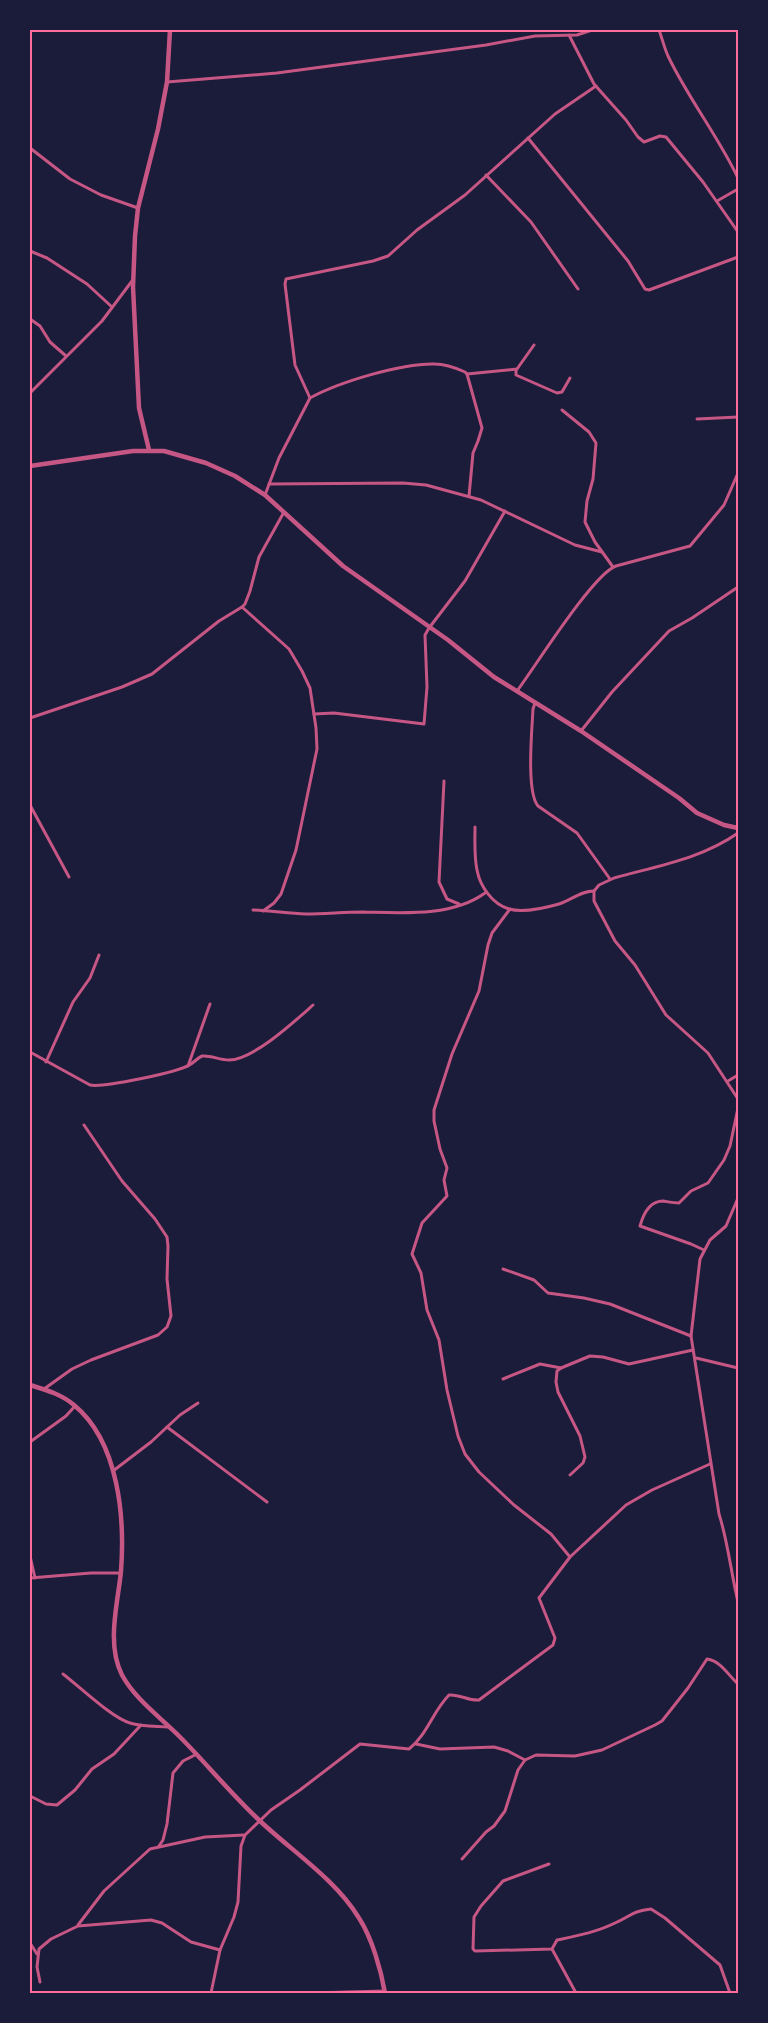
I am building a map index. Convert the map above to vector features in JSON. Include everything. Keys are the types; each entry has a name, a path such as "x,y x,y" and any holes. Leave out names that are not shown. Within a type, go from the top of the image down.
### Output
{"street":[{"path":"149,450 139,408 133,280 138,208 158,129 167,82 170,30"},
{"path":"544,30 547,36"},
{"path":"167,82 277,73 547,36 569,36 583,34 592,30"},
{"path":"659,30 668,57 728,156 738,178"},
{"path":"569,36 596,86 642,141 660,136 666,137 717,201 738,232"},
{"path":"310,398 294,365 286,279 373,261 388,256 417,230 465,195 555,114 596,86"},
{"path":"528,138 628,261 644,289 650,290 738,257"},
{"path":"30,148 78,183 101,195 138,208"},
{"path":"486,175 531,222 578,289"},
{"path":"717,201 738,189"},
{"path":"30,251 47,258 87,284 112,307"},
{"path":"30,393 112,307 133,280"},
{"path":"30,319 40,326 50,342 66,356"},
{"path":"265,495 279,458 310,398 342,384 395,369 420,365 438,364 461,370 467,374 516,370 534,345"},
{"path":"516,370 516,375 522,379 558,393 562,392 570,378"},
{"path":"467,374 482,428 472,453 469,496"},
{"path":"562,410 589,432 596,443 593,479 585,522 587,529 613,567"},
{"path":"697,418 738,417"},
{"path":"30,466 149,450 176,454 206,463 230,474 265,495 343,566 448,640 494,677 581,731 679,798 697,813 724,825 738,828"},
{"path":"518,691 574,609 608,570 690,546 724,505 738,473"},
{"path":"269,484 403,483 426,485 469,496 505,511 574,545 602,552"},
{"path":"314,714 344,714 424,724 427,687 425,639 429,628 465,581 505,511"},
{"path":"30,718 122,687 152,674 219,622 242,607 247,600 254,569 261,551 284,512"},
{"path":"581,731 612,692 670,631 738,587"},
{"path":"242,607 289,649 310,688 314,714 316,748 296,850 281,894 274,903 263,911"},
{"path":"535,702 530,765 534,800 538,806 577,833 610,879"},
{"path":"444,781 439,882 447,898 460,905"},
{"path":"30,805 69,877"},
{"path":"475,827 477,871 486,893 510,909 557,905 582,892 594,891 610,879 688,859 719,846 738,833"},
{"path":"594,891 596,906 615,941 635,965 666,1015 708,1053 738,1099"},
{"path":"253,910 306,914 362,912 402,914 460,905 486,893"},
{"path":"510,909 492,933 478,996 452,1054 434,1110 434,1121 440,1149 447,1168 444,1180 447,1196 422,1222 412,1254 421,1273 427,1310 439,1340 447,1390 458,1436 465,1454 479,1472 551,1534 570,1557"},
{"path":"46,1062 74,1002 90,978 100,956"},
{"path":"188,1066 210,1004"},
{"path":"30,1052 94,1086 160,1074 188,1066 202,1056 229,1060 239,1058 279,1034 313,1005"},
{"path":"728,1081 738,1074"},
{"path":"704,1250 640,1226 648,1208 654,1204 662,1201 679,1203 691,1191 708,1183 724,1160 730,1146 738,1108"},
{"path":"44,1389 72,1369 158,1335 167,1327 171,1316 167,1279 167,1237 155,1219 122,1181 84,1125"},
{"path":"738,1198 726,1226 710,1240 704,1250 698,1272 691,1336 696,1358 710,1464 738,1602"},
{"path":"503,1269 534,1280 548,1293 610,1304 691,1336"},
{"path":"503,1379 540,1364 561,1368 594,1355 629,1364 693,1350"},
{"path":"696,1358 738,1368"},
{"path":"561,1368 556,1375 558,1392 580,1436 585,1457 583,1463 570,1475"},
{"path":"30,1385 58,1395 75,1406 94,1428 113,1471 121,1514 122,1553 115,1645 119,1668 128,1684 259,1820 333,1886 354,1910 366,1930 385,1992 312,1993"},
{"path":"113,1471 198,1403"},
{"path":"30,1442 66,1416 75,1406"},
{"path":"167,1427 267,1502"},
{"path":"211,1993 220,1950 234,1917 238,1902 241,1846 245,1835 259,1820 360,1744 406,1749 416,1744 449,1695 459,1695 479,1700 553,1645 555,1638 539,1598 570,1557 630,1502 710,1464"},
{"path":"30,1556 35,1578"},
{"path":"30,1578 91,1572 120,1573"},
{"path":"462,1859 486,1832 494,1826 505,1811 518,1770 525,1760 536,1756 575,1756 602,1750 655,1725 662,1721 688,1688 707,1659 714,1660 738,1684"},
{"path":"63,1674 112,1714 128,1723 170,1727"},
{"path":"30,1796 46,1804 57,1805 75,1790 92,1769 114,1754 141,1725"},
{"path":"416,1744 440,1749 494,1747 508,1751 525,1760"},
{"path":"158,1847 163,1840 168,1824 173,1774 183,1761 197,1754"},
{"path":"78,1926 86,1913 113,1882 150,1849 206,1837 245,1835"},
{"path":"548,1864 503,1881 474,1917 473,1949 475,1951 552,1949"},
{"path":"552,1949 558,1940 614,1924 636,1911 651,1909 665,1918 720,1965 730,1993"},
{"path":"40,1982 37,1967 38,1954 41,1947 51,1939 78,1926 142,1920 156,1921 191,1942 220,1950"},
{"path":"30,1943 38,1954"},
{"path":"552,1949 576,1993"}]}
